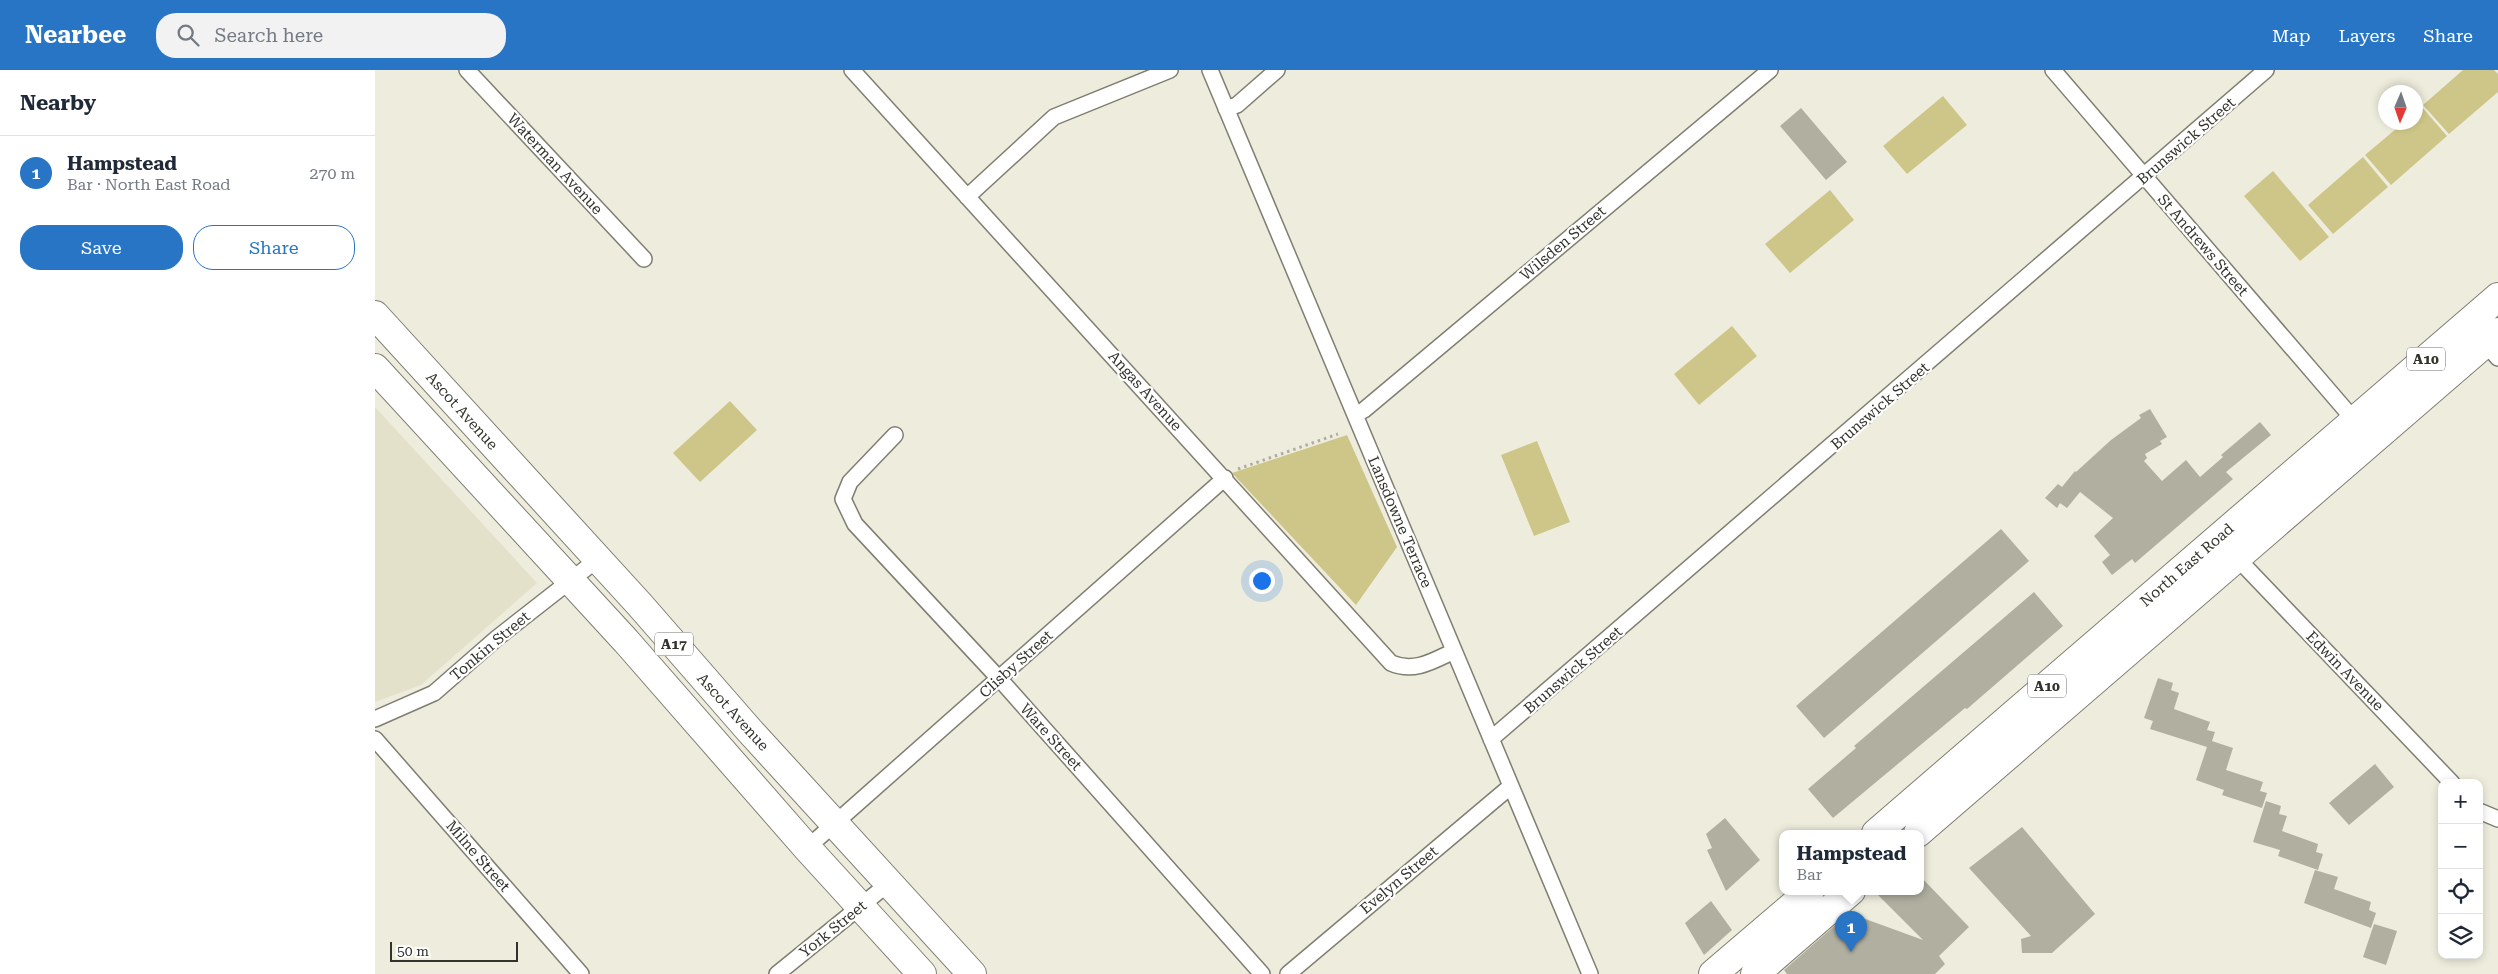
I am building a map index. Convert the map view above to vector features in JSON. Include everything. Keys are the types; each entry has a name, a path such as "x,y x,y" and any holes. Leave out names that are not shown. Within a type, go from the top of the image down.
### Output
{"highway":[{"name":"North East Road","path":"1879,830 2498,297"},
{"name":"Ascot Avenue","path":"375,315 972,974"},
{"name":"North East Road","path":"1921,830 2373,442 2494,344"},
{"name":"A17","path":"375,368 626,641 807,848 922,974"},
{"path":"2355,421 2373,442"},
{"path":"1713,974 1805,895"},
{"path":"1755,974 1846,895"},
{"path":"1742,974 1752,940"}],"street":[{"name":"Waterman Avenue","path":"467,70 644,259"},
{"name":"Angas Avenue","path":"852,70 967,197 1228,472 1391,663 1403,668 1417,666 1454,651"},
{"path":"967,197 1054,117 1170,70"},
{"name":"Lansdowne Terrace","path":"1210,70 1590,974"},
{"path":"1226,109 1237,105 1277,70"},
{"name":"Wilsden Street","path":"1355,415 1369,406 1770,70"},
{"name":"St Andrews Street","path":"2053,70 2355,421"},
{"name":"Brunswick Street","path":"1491,740 2267,70"},
{"name":"Ware Street","path":"895,435 850,482 843,499 855,524 999,679 1262,974"},
{"name":"Clisby Street","path":"807,848 999,679 1228,472"},
{"name":"Edwin Avenue","path":"2237,558 2448,779"},
{"name":"Tonkin Street","path":"375,719 434,693 497,638 598,559"},
{"name":"Milne Street","path":"375,739 581,974"},
{"name":"Evelyn Street","path":"1288,974 1511,786"},
{"path":"2483,813 2498,819"},
{"name":"York Street","path":"777,974 889,883"}],"path":[{"path":"1228,472 1339,434"}],"shaded area":[{"path":"2463,70 2494,70 2498,74 2498,92 2449,134 2423,105"},
{"path":"1943,96 1967,125 1907,174 1883,146"},
{"path":"2423,108 2447,136 2391,185 2365,155 2395,130 2423,130"},
{"path":"2363,157 2388,187 2333,234 2308,205"},
{"path":"2273,171 2329,237 2300,261 2244,196"},
{"path":"1830,190 1854,220 1790,273 1765,244"},
{"path":"1732,326 1757,356 1699,405 1674,374"},
{"path":"730,401 757,430 700,482 673,453"},
{"path":"375,407 537,583 421,685 375,702"},
{"path":"1347,435 1397,547 1356,605 1232,473"},
{"path":"1537,441 1570,522 1534,536 1501,455"}],"building":[{"path":"1801,108 1847,162 1826,180 1780,126"},
{"path":"2150,409 2167,437 2160,441 2162,444 2145,454 2147,458 2144,461 2162,481 2186,460 2200,477 2223,457 2221,455 2260,422 2271,435 2226,472 2233,479 2135,563 2132,559 2112,575 2102,562 2110,555 2094,536 2113,518 2080,492 2067,508 2060,503 2057,508 2045,498 2058,484 2062,487 2075,471 2111,440 2141,418 2139,415"},
{"path":"2001,529 2029,561 1824,738 1796,706"},
{"path":"2034,592 2063,626 1967,709 1965,708 1833,818 1808,789 1856,748 1854,746"},
{"path":"2158,678 2173,683 2171,690 2179,693 2174,709 2210,722 2207,730 2215,732 2212,741 2233,748 2226,770 2263,782 2260,791 2267,793 2262,808 2222,795 2224,790 2196,780 2207,747 2150,729 2153,721 2144,718"},
{"path":"2375,764 2394,787 2349,825 2329,803"},
{"path":"2266,801 2281,806 2279,814 2287,816 2282,831 2318,844 2316,852 2323,854 2318,870 2278,856 2280,850 2253,842"},
{"path":"1725,818 1760,860 1726,891 1707,850 1712,848 1706,834"},
{"path":"2022,827 2095,914 2052,953 2022,953 2021,939 2031,936 1969,868"},
{"path":"2315,870 2338,877 2334,889 2371,902 2369,910 2376,913 2371,928 2304,903"},
{"path":"1924,880 1969,927 1939,956 1945,964 1935,974 1787,974 1784,970 1849,913 1923,940 1878,895 1924,895"},
{"path":"1711,901 1732,930 1704,955 1685,923"},
{"path":"2374,924 2397,931 2386,965 2363,957"}],"place":[{"name":"Hampstead","path":"1851,952"}]}
